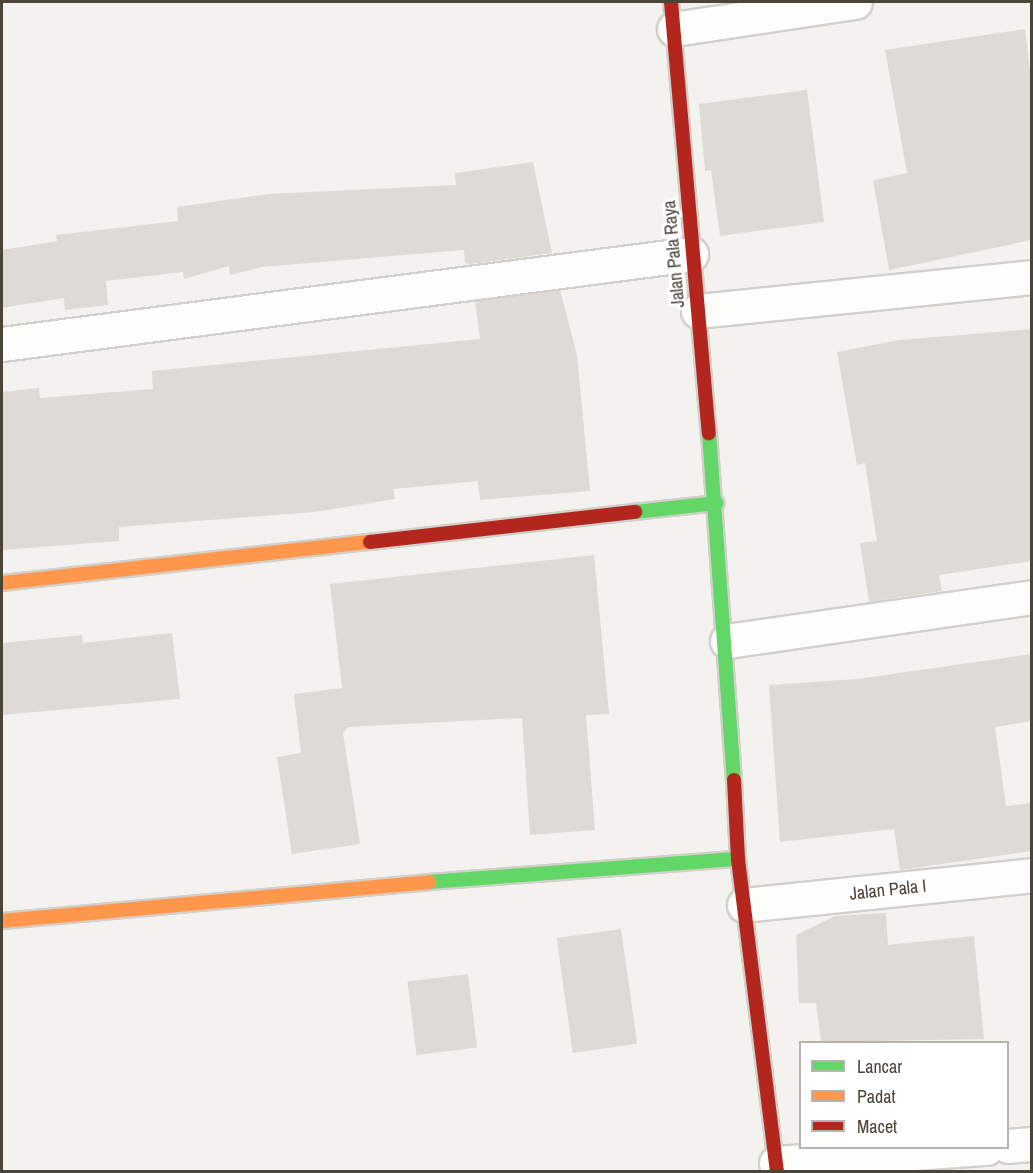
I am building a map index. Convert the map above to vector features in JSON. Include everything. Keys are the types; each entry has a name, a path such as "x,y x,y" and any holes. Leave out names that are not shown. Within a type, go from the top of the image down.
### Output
{"street":[{"path":"673,15 855,2"},
{"name":"Jalan Pala Raya","path":"673,15 691,254 717,503 727,641 738,859 777,1167"},
{"path":"2,344 691,254"},
{"path":"698,311 1032,277"},
{"path":"2,583 717,503"},
{"path":"727,641 1032,597"},
{"path":"2,921 589,867 738,859"},
{"path":"1031,875 1032,889"},
{"name":"Jalan Pala I","path":"744,905 1031,875"},
{"path":"1009,1146 1032,1144"},
{"path":"777,1167 975,1149"}],"building":[{"path":"1025,29 1032,87 1032,240 889,270 873,180 907,173 885,50"},
{"path":"807,90 824,222 720,236 711,170 705,171 699,104"},
{"path":"533,162 552,253 471,264 465,263 464,250 262,267 230,275 229,266 184,279 183,272 106,281 108,305 65,310 64,298 2,308 2,250 57,241 56,235 178,221 177,207 269,194 456,185 455,173"},
{"path":"560,290 577,355 590,491 480,500 478,481 393,489 395,499 315,512 119,527 119,541 2,550 2,392 39,388 40,398 153,389 152,371 480,339 475,301"},
{"path":"1032,329 1032,561 939,575 942,591 869,602 860,543 877,541 865,463 857,465 837,352 899,340"},
{"path":"594,555 609,714 586,715 595,830 530,835 522,718 348,727 343,733 360,844 292,854 277,757 301,753 294,694 342,688 330,584"},
{"path":"172,633 180,699 2,715 2,643 82,635 83,643"},
{"path":"1032,654 1032,721 995,727 1006,806 1032,803 1032,851 900,870 894,829 780,842 769,685 857,679"},
{"path":"886,913 888,945 974,936 984,1039 821,1041 816,1003 799,1003 796,935 835,916"},
{"path":"621,929 637,1044 573,1053 557,938"},
{"path":"468,974 477,1047 416,1055 407,981"}],"traffic: fast":[{"path":"709,433 734,780"},
{"path":"635,512 717,503"},
{"path":"429,882 738,859"}],"traffic: slow":[{"path":"2,583 370,542"},
{"path":"2,921 429,882"}],"traffic: jam":[{"path":"671,2 709,433"},
{"path":"370,542 635,512"},
{"path":"734,780 738,859 777,1172"}]}
